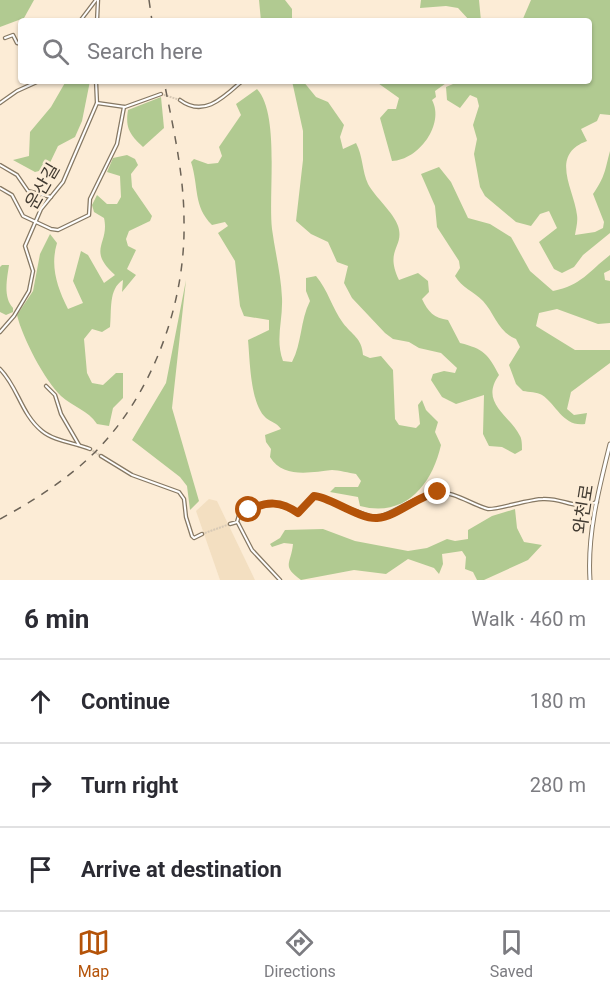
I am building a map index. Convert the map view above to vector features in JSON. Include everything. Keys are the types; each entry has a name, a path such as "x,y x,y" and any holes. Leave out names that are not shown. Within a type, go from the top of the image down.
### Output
{"street":[{"path":"82,18 97,0"},
{"path":"97,0 97,18"},
{"path":"5,38 13,36 18,44"},
{"path":"0,103 16,91 32,84"},
{"name":"운산길","path":"0,332 14,316 29,291 33,271 25,246 44,203 63,182 97,103 96,84"},
{"path":"180,100 187,105 215,104 238,84"},
{"path":"97,103 124,107 135,106 161,94"},
{"path":"0,188 12,195 20,213 36,223 58,230 68,223 88,216 90,199 117,144 124,107"},
{"path":"0,165 17,175 28,191 51,197"},
{"path":"0,369 9,378 28,416 43,432 90,449"},
{"path":"46,386 55,395 61,414 79,445"},
{"name":"와천로","path":"590,580 589,561 597,502 610,444"},
{"path":"101,456 132,475 179,492 184,499 186,517 192,536 194,538 202,534"},
{"path":"280,580 276,573 252,550 237,522 240,512 261,503 285,504 298,513 314,496 319,496 334,505 375,518 435,493 450,494 493,509 513,502 543,499 565,502 578,507 597,502"},
{"path":"230,524 237,522"}],"shaded area":[{"path":"209,499 217,501 255,580 220,580 196,511"}],"green space":[{"path":"0,0 34,0 24,18 18,18 18,20 0,27"},
{"path":"259,0 285,0 292,9 292,18 261,18"},
{"path":"421,0 479,0 481,18 467,18 458,8 446,6 420,8"},
{"path":"531,0 610,0 610,115 600,114 597,121 581,129 587,141 576,147 569,155 566,164 577,215 575,235 595,232 603,228 604,222 593,194 606,168 610,151 610,233 583,255 574,267 562,273 554,269 539,242 557,228 549,211 540,214 531,226 516,222 485,196 480,187 474,154 477,139 473,125 479,106 477,98 470,95 460,108 447,100 446,87 453,84 592,84 592,18 523,18"},
{"path":"64,84 89,84 82,121 75,137 58,146 47,169 35,172 13,160 29,156 30,132 51,107"},
{"path":"293,84 305,84 316,97 328,102 344,125 340,137 343,149 356,143 368,184 398,226 399,239 394,261 399,280 418,273 428,281 429,292 422,299 429,311 439,318 448,320 460,343 480,350 492,362 499,375 492,393 494,401 520,436 522,450 515,454 502,447 489,446 483,434 484,395 456,404 442,397 431,380 433,374 444,371 455,373 457,368 441,353 393,339 385,333 352,298 344,283 348,266 337,262 328,242 311,234 296,221 303,160 303,131"},
{"path":"379,84 445,84 435,91 436,97 432,100 435,120 427,139 411,154 392,161 380,118 388,109 396,109 399,98"},
{"path":"257,89 264,101 271,135 271,214 281,289 279,337 283,361 292,362 295,355 310,301 306,291 306,278 316,276 339,317 359,341 363,355 370,358 381,356 393,370 395,419 399,425 416,428 420,424 418,405 422,400 426,410 438,422 435,432 441,445 437,460 423,485 403,503 376,508 360,506 358,497 330,492 335,487 358,487 361,481 356,474 332,470 307,473 290,471 282,469 270,457 271,449 266,442 265,435 281,429 266,418 257,403 252,381 248,340 269,330 269,320 244,316 240,306 235,261 218,233 228,226 225,222 212,225 206,218 199,203 191,162 194,159 208,164 218,163 222,156 219,147 241,115 236,104"},
{"path":"161,97 164,128 143,147 130,131 127,122 128,110"},
{"path":"127,155 135,159 138,165 131,174 132,187 152,216 150,221 129,231 126,239 128,246 136,250 127,269 136,275 122,292 123,280 115,289 110,327 102,332 92,329 84,339 87,373 92,383 103,385 116,373 123,373 123,398 113,408 109,426 97,424 55,389 35,358 17,315 33,291 40,254 50,234 57,243 54,260 56,276 68,309 83,303 73,281 81,251 88,255 104,283 115,275 102,259 100,252 105,227 104,218 94,212 92,205 97,195 107,204 117,204 121,197 120,176 107,172 113,158"},
{"path":"439,167 451,182 468,218 490,224 511,237 530,271 553,291 578,281 610,255 610,270 604,273 605,280 610,281 610,323 598,324 557,309 539,313 536,326 575,350 610,350 610,363 571,392 567,409 574,415 587,413 585,424 571,422 542,395 523,391 516,384 509,365 520,347 516,339 505,332 483,301 464,287 455,276 460,268 459,261 437,227 435,206 421,174"},
{"path":"9,265 7,293 13,308 13,312 6,315 0,312 0,267"},
{"path":"186,280 172,408 199,501 190,510 187,486 180,477 132,440 166,383"},
{"path":"515,509 517,528 524,542 542,545 528,560 484,580 477,580 473,572 465,569 466,557 462,551 442,554 443,564 439,574 434,568 408,559 386,574 354,570 301,580 289,568 293,544 284,543 272,547 270,544 280,538 285,530 323,529 355,541 408,551 427,548 447,539 455,541 468,539 468,530 492,516"}],"tunnel":[{"path":"161,94 180,100"},
{"path":"90,449 101,456"},
{"path":"202,534 230,524"}],"railway":[{"path":"149,0 152,18"},
{"path":"0,519 61,481 104,442 125,416 158,355 170,322 178,288 183,254 184,221 180,168 165,84"}],"route":[{"path":"249,510 261,503 285,504 298,513 314,496 319,496 334,505 375,518 438,492"}]}
